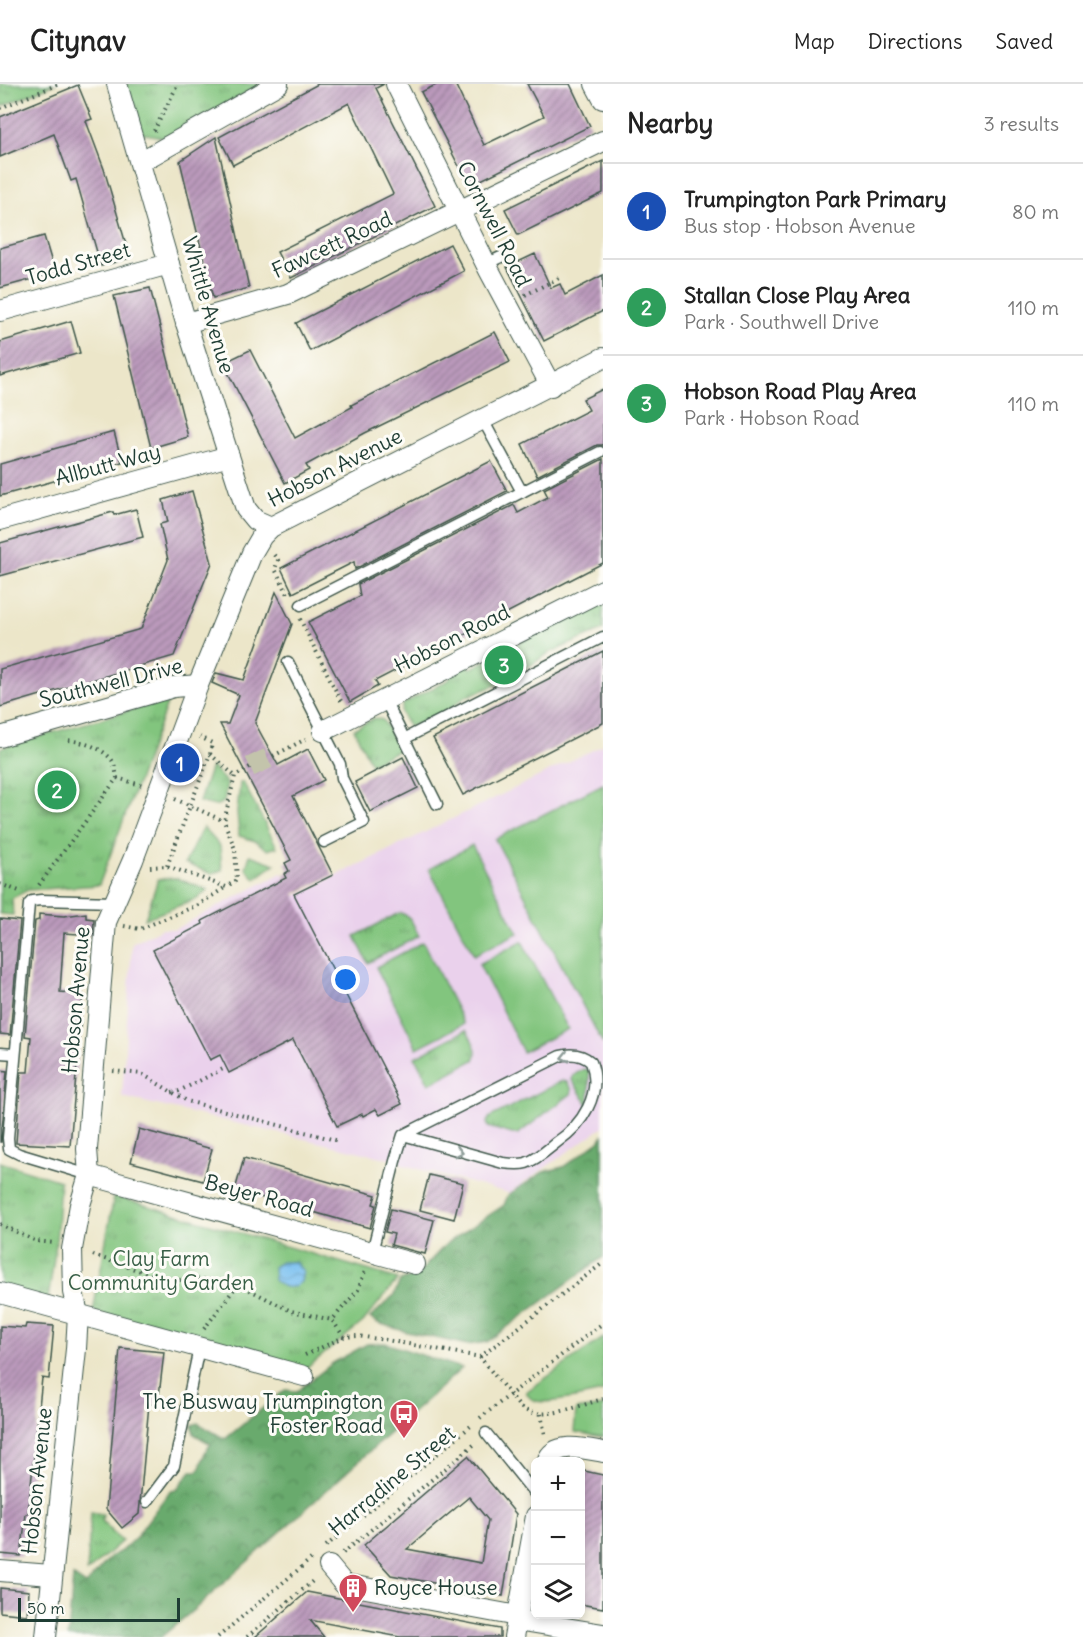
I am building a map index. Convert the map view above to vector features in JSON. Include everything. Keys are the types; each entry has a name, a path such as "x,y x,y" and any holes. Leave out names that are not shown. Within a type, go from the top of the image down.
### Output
{"street":[{"name":"Whittle Avenue","path":"117,84 186,322 246,508 255,520 271,527"},
{"path":"140,162 278,84"},
{"name":"Cornwell Road","path":"396,84 459,211 495,260 508,304 551,386"},
{"path":"595,84 603,99"},
{"name":"Fawcett Road","path":"186,322 288,294 603,141"},
{"name":"Todd Street","path":"0,311 169,264"},
{"name":"Hobson Avenue","path":"46,1637 76,1349 78,1314 73,1292 72,1249 80,1205 89,1174 87,1149 106,922 160,792 198,685 252,553 262,536 271,527 603,358"},
{"name":"Allbutt Way","path":"0,520 229,456"},
{"name":"Hobson Road","path":"323,731 603,590"},
{"name":"Southwell Drive","path":"0,737 174,687 198,685"},
{"name":"Beyer Road","path":"89,1174 415,1264"},
{"path":"0,1293 295,1374"},
{"path":"550,1457 559,1449 578,1447 603,1452"},
{"path":"516,1624 531,1543"},
{"path":"320,1558 344,1584 516,1624 603,1634"},
{"path":"0,1570 51,1575"}],"lane":[{"path":"483,420 522,492"},
{"path":"301,605 600,452"},
{"path":"404,739 603,637"},
{"path":"288,662 340,764 342,778 364,822 324,842"},
{"path":"385,700 437,804"},
{"path":"89,1174 18,1154 9,1149 15,1054 29,904 41,900 114,902"},
{"path":"0,1053 15,1054"},
{"path":"372,1252 403,1135 561,1056 575,1054 583,1057 596,1068 601,1078 602,1094 597,1108 564,1137 526,1163 503,1163 403,1135"},
{"path":"147,1502 174,1466 195,1347"},
{"path":"486,1433 531,1489"}],"path":[{"path":"0,108 59,84"},
{"path":"140,162 178,84"},
{"path":"508,304 561,277"},
{"path":"252,553 271,552 279,560 275,569 290,598"},
{"path":"300,618 350,718"},
{"path":"38,886 117,778 112,760 104,754 79,741 47,738 40,725"},
{"path":"182,730 212,743 210,754 167,866 226,887"},
{"path":"273,756 323,731"},
{"path":"210,754 236,776"},
{"path":"106,922 140,929 198,905 237,880 236,849 224,821 236,776 250,767"},
{"path":"160,792 224,821"},
{"path":"167,1090 179,1091 223,1069"},
{"path":"129,1072 142,1074 188,1101 339,1142"},
{"path":"0,1224 36,1241 90,1253 97,1258 149,1274 179,1280 202,1279 238,1284 291,1311 333,1320 344,1337"},
{"path":"333,1320 358,1290 372,1252"},
{"path":"480,1357 603,1263"},
{"path":"195,1347 238,1284"},
{"path":"218,1637 320,1558 509,1395 603,1323"},
{"path":"295,1374 290,1364 311,1351 344,1337 368,1337 480,1357 509,1395 524,1411 533,1414 565,1410 603,1399"},
{"name":"Harradine Street","path":"320,1558 486,1433"},
{"path":"247,1637 314,1581 320,1558"}],"shaded area":[{"path":"603,745 603,1127 509,1193 404,1165 395,1160 122,1097 132,943 161,929 175,929 282,873 295,896"}],"green space":[{"path":"0,84 55,84 0,107"},
{"path":"125,84 263,84 165,138 137,132"},
{"path":"603,599 603,630 549,653 506,681 465,697 446,712 409,727 401,712 403,704 450,679 450,670 466,661 470,669"},
{"path":"169,699 99,885 28,890 12,898 13,915 0,914 0,748"},
{"path":"374,718 383,720 399,750 371,764 354,729"},
{"path":"211,766 227,783 224,802 215,806 199,802"},
{"path":"243,782 277,847 268,850 255,841 239,836 237,812 240,783"},
{"path":"603,784 603,1044 495,839"},
{"path":"203,827 220,846 222,870 212,874 185,863"},
{"path":"472,845 518,933 474,955 429,869"},
{"path":"250,855 275,864 255,879 246,868"},
{"path":"176,878 208,890 196,899 145,919 158,879"},
{"path":"399,913 409,918 419,936 368,963 355,936"},
{"path":"522,941 568,1029 523,1052 479,964"},
{"path":"423,942 464,1024 417,1048 376,967"},
{"path":"466,1030 475,1048 474,1060 429,1084 415,1057"},
{"path":"584,1069 589,1070 589,1106 572,1080 573,1075"},
{"path":"562,1081 567,1082 572,1090 571,1094 518,1134 488,1127 487,1122 490,1117"},
{"path":"603,1135 603,1257 487,1342 468,1345 407,1332 378,1323 370,1318 394,1295 400,1281 417,1275 446,1244 504,1205 508,1195 543,1172 563,1167 599,1141"},
{"name":"Clay Farm Community Garden","path":"0,1162 60,1181 56,1244 48,1300 0,1288"},
{"name":"Clay Farm Community Garden","path":"114,1196 398,1279 363,1322 302,1372 93,1312"},
{"path":"603,1338 603,1392 542,1402 533,1400 526,1392"},
{"path":"385,1343 462,1368 161,1637 68,1637 73,1576 86,1585 111,1556 121,1551 135,1538 169,1492 177,1489 191,1471 198,1471 205,1452 211,1444 194,1434 192,1425 198,1423 225,1439 285,1390 297,1391 333,1363 367,1344"},
{"path":"603,1406 603,1437 574,1432 576,1410"},
{"path":"91,1512 103,1514 102,1521 122,1541 87,1572"}],"water":[{"path":"281,1262 295,1262 303,1271 301,1282 287,1287 274,1280 273,1267"}],"building":[{"path":"318,84 384,84 376,88 435,206 291,278 277,252 393,194 349,103 233,165 219,137"},
{"path":"438,84 455,84 484,145 544,116 527,84 570,84 590,126 469,186 421,92"},
{"path":"78,85 92,119 86,121 104,169 130,258 101,266 76,179 71,181 54,134 0,157 0,117"},
{"path":"216,137 249,288 213,298 180,161"},
{"path":"603,161 603,193 518,235 505,209"},
{"path":"44,236 55,273 0,288 0,248"},
{"path":"450,244 464,271 310,351 296,323"},
{"path":"535,254 551,288 560,284 565,295 603,275 603,311 544,341 507,267"},
{"path":"150,288 188,437 151,448 114,296"},
{"path":"71,321 80,353 0,376 0,342"},
{"path":"495,332 510,362 365,433 306,465 309,470 285,483 223,363 250,350 295,438 352,407 351,405"},
{"path":"603,389 603,445 597,445 537,476 522,444 589,410 583,399"},
{"path":"114,432 122,462 0,496 0,464"},
{"path":"603,459 603,563 375,681 378,686 350,702 308,622 360,596 358,584 514,505 518,513 548,497 544,489"},
{"path":"491,461 507,491 355,569 354,562 293,593 281,568"},
{"path":"192,491 212,563 174,656 0,707 0,669 141,629 168,560 160,524 168,522 163,500"},
{"path":"136,509 143,537 0,576 0,543 113,512 114,515"},
{"path":"276,592 292,624 255,723 278,765 308,749 324,780 293,796 333,875 294,894 402,1104 380,1115 376,1109 337,1126 293,1040 229,1073 220,1055 210,1060 153,950 203,924 202,921 286,878 284,874 289,871 285,863 291,860 220,724 228,724 239,695 212,683 216,673 244,680"},
{"path":"603,651 603,723 463,795 433,738"},
{"path":"403,757 418,788 370,812 355,782"},
{"path":"86,913 86,918 94,919 93,935 64,933 60,992 83,994 70,1146 16,1143 21,1072 28,1072 31,1037 25,1036 35,921 39,920 39,914 64,916"},
{"path":"0,919 20,921 10,1035 0,1034"},
{"path":"0,1070 7,1071 1,1142 0,1142"},
{"path":"139,1129 212,1149 203,1181 131,1162"},
{"path":"244,1158 376,1195 370,1228 235,1190"},
{"path":"429,1175 463,1183 454,1219 420,1210"},
{"path":"391,1209 434,1220 425,1254 391,1245 394,1234 385,1232"},
{"path":"26,1324 54,1326 49,1379 42,1378 28,1514 26,1514 21,1556 0,1554 0,1326 25,1328"},
{"path":"120,1348 164,1352 158,1405 149,1404 139,1514 122,1528 106,1509"},
{"path":"468,1456 516,1514 503,1596 391,1575 364,1545","holes":["469,1497 488,1520 481,1563 407,1549"]},
{"path":"585,1471 603,1475 603,1608 585,1605"},
{"path":"0,1588 29,1591 27,1615 0,1612"},
{"name":"Royce House","path":"307,1592 500,1629 500,1637 400,1637 310,1620 324,1637 255,1637"}],"tunnel":[{"path":"250,767 273,756"}],"place":[{"name":"Hobson Road Play Area","path":"504,665"},
{"name":"Trumpington Park Primary","path":"180,763"},
{"name":"Stallan Close Play Area","path":"57,790"},
{"name":"The Busway Trumpington Foster Road","path":"404,1440"},
{"name":"Royce House","path":"353,1614"}]}
